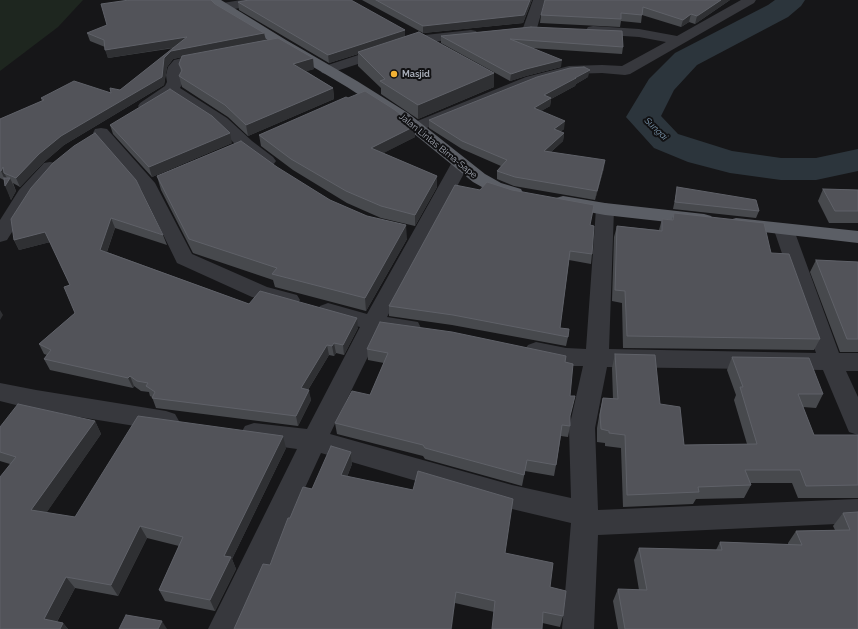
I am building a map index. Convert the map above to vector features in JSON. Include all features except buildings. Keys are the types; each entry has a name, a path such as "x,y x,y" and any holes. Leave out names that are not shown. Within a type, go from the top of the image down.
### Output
{"highway":[{"name":"Jalan Lintas Bima-Sape","path":"217,4 281,44 328,70 358,95 402,116 479,178 495,187 526,195"},
{"path":"550,199 605,209 858,237"}],"street":[{"path":"217,4 264,0"},
{"path":"530,28 539,0"},
{"path":"416,127 531,80 569,70 602,68 625,71 750,0"},
{"path":"402,28 442,50"},
{"path":"514,29 544,28"},
{"path":"581,30 639,33 678,40"},
{"path":"328,70 421,39 483,33"},
{"path":"258,48 281,44"},
{"path":"132,114 172,89 175,82 175,67 179,62 220,54"},
{"path":"496,80 509,88"},
{"path":"172,89 221,121 246,145 280,170"},
{"path":"101,133 156,184 184,258 260,292 373,323 428,331"},
{"path":"0,236 26,194 61,159"},
{"path":"224,629 314,440 373,323 413,233 460,164"},
{"path":"578,629 584,518 582,428 597,358 605,209"},
{"path":"784,230 830,360 858,425"},
{"path":"513,346 566,357 830,360 858,362"},
{"path":"0,392 36,400 187,424"},
{"path":"232,430 314,440 584,518 858,511"}],"shaded area":[{"path":"0,0 83,0 58,27 0,71"}],"waterway":[{"name":"Sungai","path":"792,0 778,11 686,59 660,86 643,117 666,141 701,154 730,162 781,169 816,169 858,160"}],"place":[{"name":"Masjid","path":"394,74"}]}
